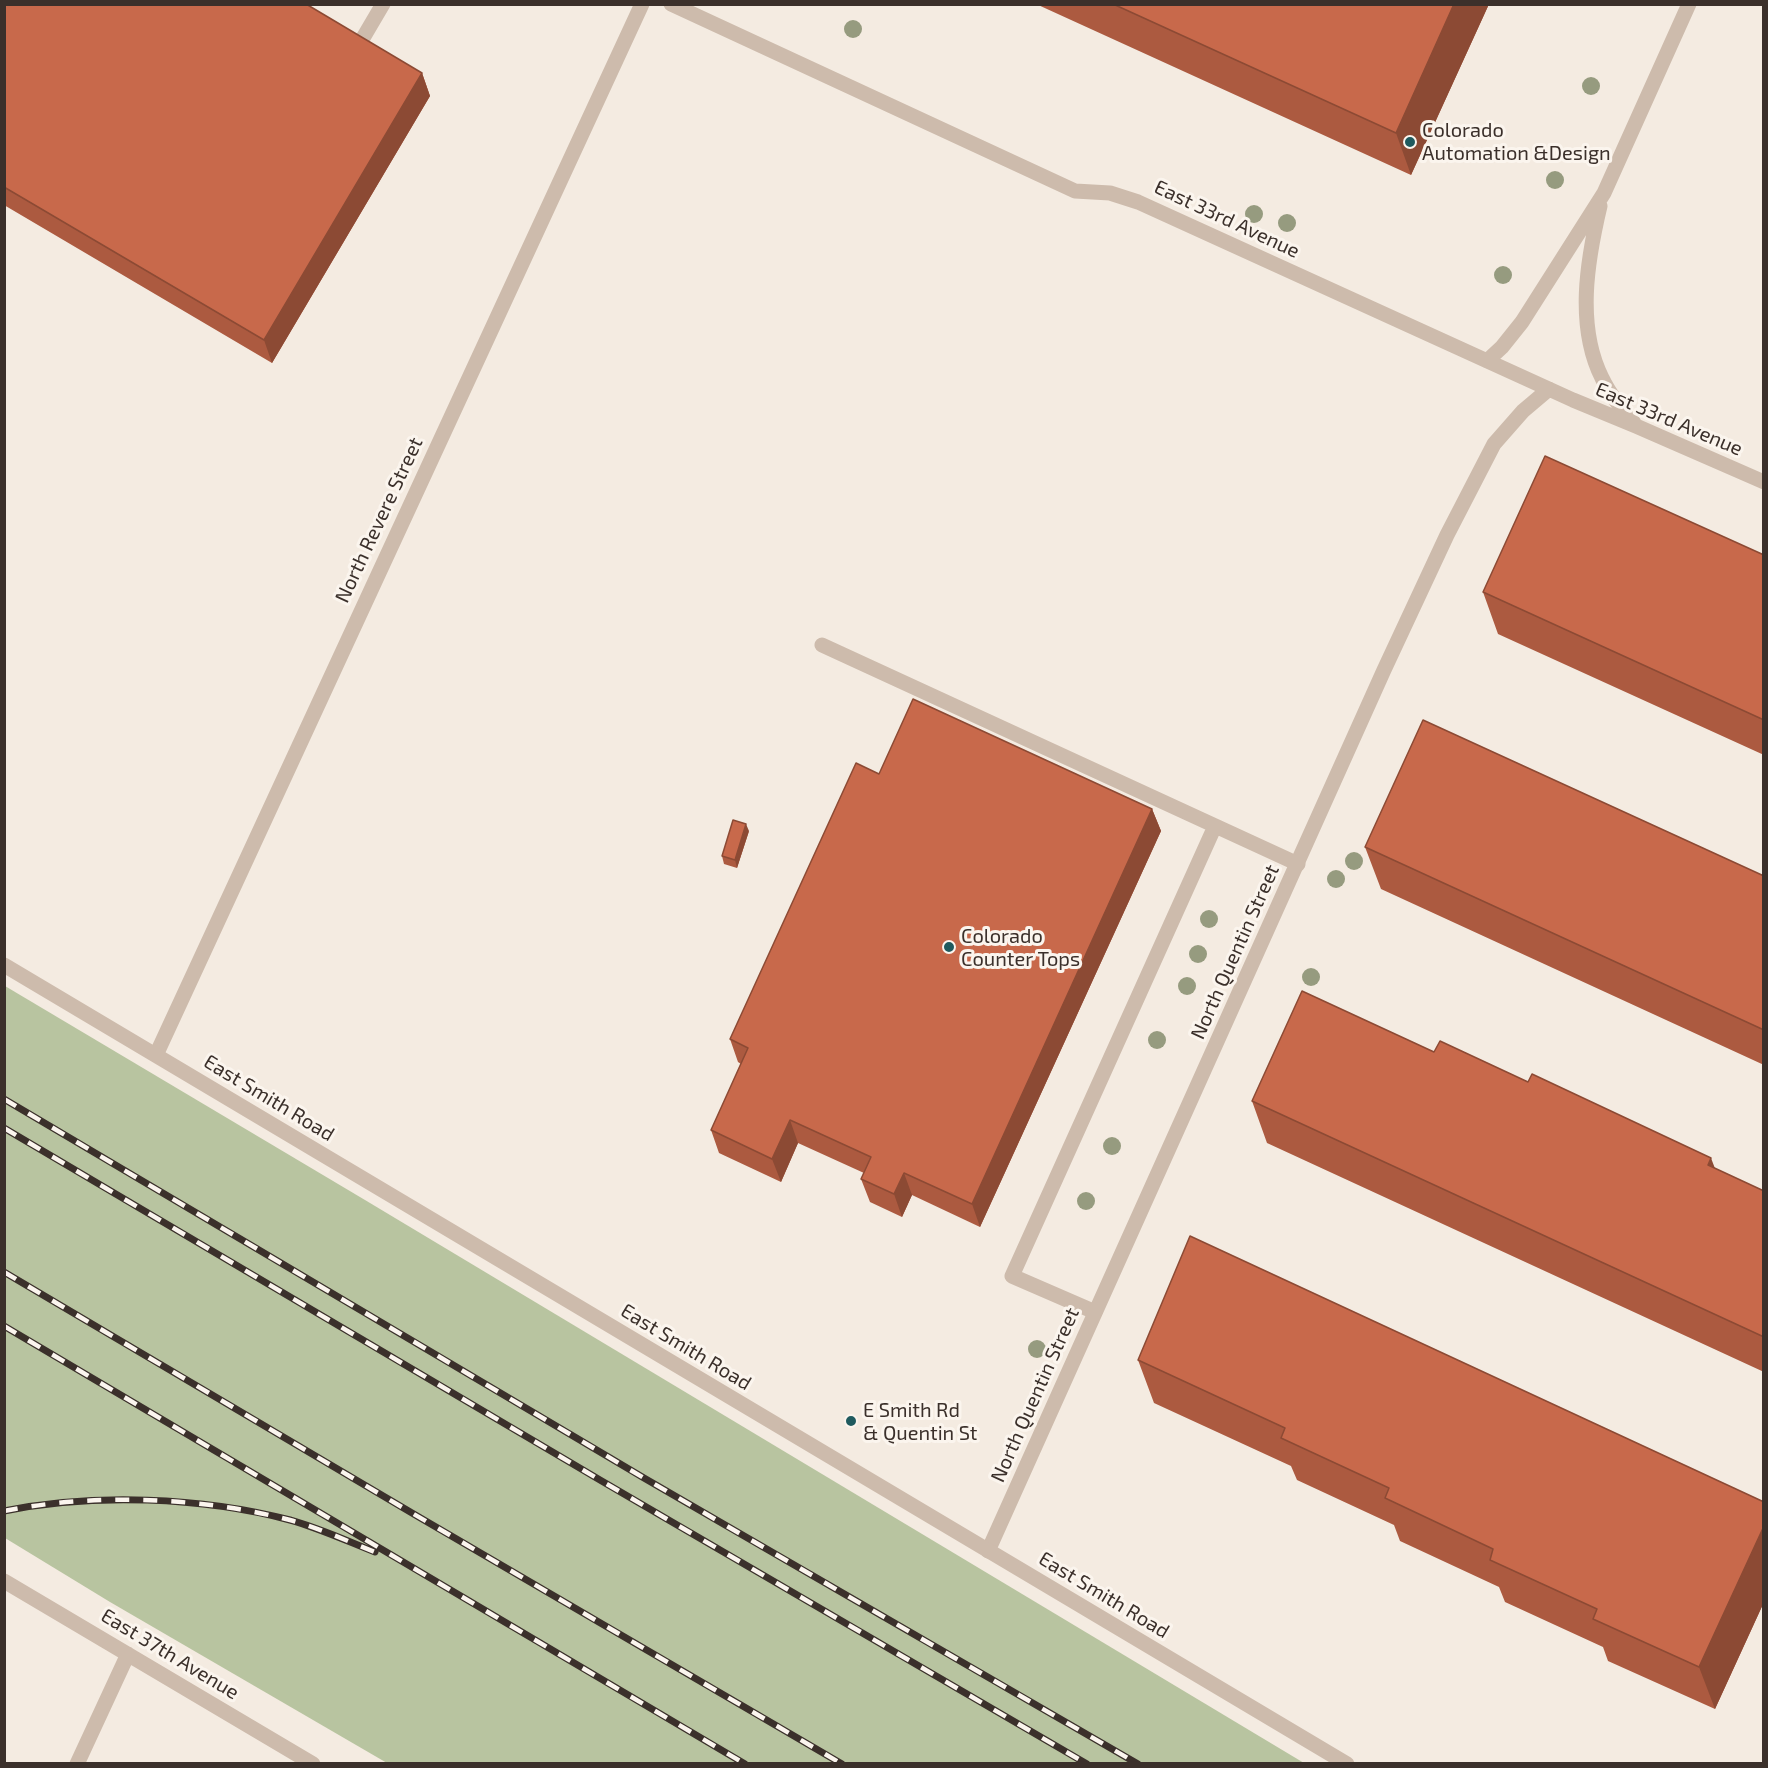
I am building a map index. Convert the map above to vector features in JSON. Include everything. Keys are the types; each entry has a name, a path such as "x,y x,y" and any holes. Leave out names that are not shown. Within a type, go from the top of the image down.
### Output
{"street":[{"path":"363,38 383,4"},
{"name":"North Revere Street","path":"156,1055 642,4"},
{"name":"East 33rd Avenue","path":"671,4 1075,191 1110,193 1138,202 1549,389 1764,482"},
{"path":"1487,361 1502,347 1522,322 1604,193 1689,4"},
{"path":"1604,193 1593,237 1588,272 1586,290 1588,329 1592,353 1602,379 1636,426"},
{"name":"North Quentin Street","path":"988,1551 1384,670 1447,535 1494,444 1523,411 1549,389"},
{"path":"822,645 1298,864"},
{"path":"1095,1312 1012,1276 1215,826"},
{"name":"East Smith Road","path":"4,965 1347,1764"},
{"name":"East 37th Avenue","path":"4,1581 313,1764"},
{"path":"77,1764 128,1654"}],"green space":[{"path":"5,986 1304,1763 387,1763 110,1602 5,1538"}],"building":[{"path":"4,4 306,4 422,73 264,340 4,187"},
{"path":"1113,4 1454,4 1396,133"},
{"path":"1545,456 1764,555 1764,720 1483,592"},
{"name":"Colorado Counter Tops","path":"913,699 1152,809 972,1204 904,1173 894,1194 861,1179 871,1157 790,1120 772,1159 711,1130 748,1048 730,1039 856,763 879,774"},
{"path":"1423,720 1764,876 1764,1030 1365,847"},
{"path":"733,820 746,824 735,860 722,856"},
{"path":"1302,991 1434,1052 1440,1041 1528,1082 1532,1074 1711,1158 1708,1165 1764,1191 1764,1337 1252,1101"},
{"path":"1190,1236 1764,1502 1764,1526 1699,1667 1593,1619 1597,1609 1490,1560 1493,1549 1385,1498 1389,1488 1281,1438 1285,1428 1138,1360"}],"railway":[{"path":"4,1099 644,1478 1138,1764"},
{"path":"4,1128 1087,1764"},
{"path":"4,1272 842,1764"},
{"path":"4,1326 745,1764"},
{"path":"4,1511 38,1505 110,1500 147,1500 221,1506 290,1520 375,1552"}],"place":[{"name":"Colorado Automation &Design","path":"1410,142"},
{"name":"Colorado Counter Tops","path":"949,947"},
{"name":"E Smith Rd & Quentin St","path":"851,1421"}]}
